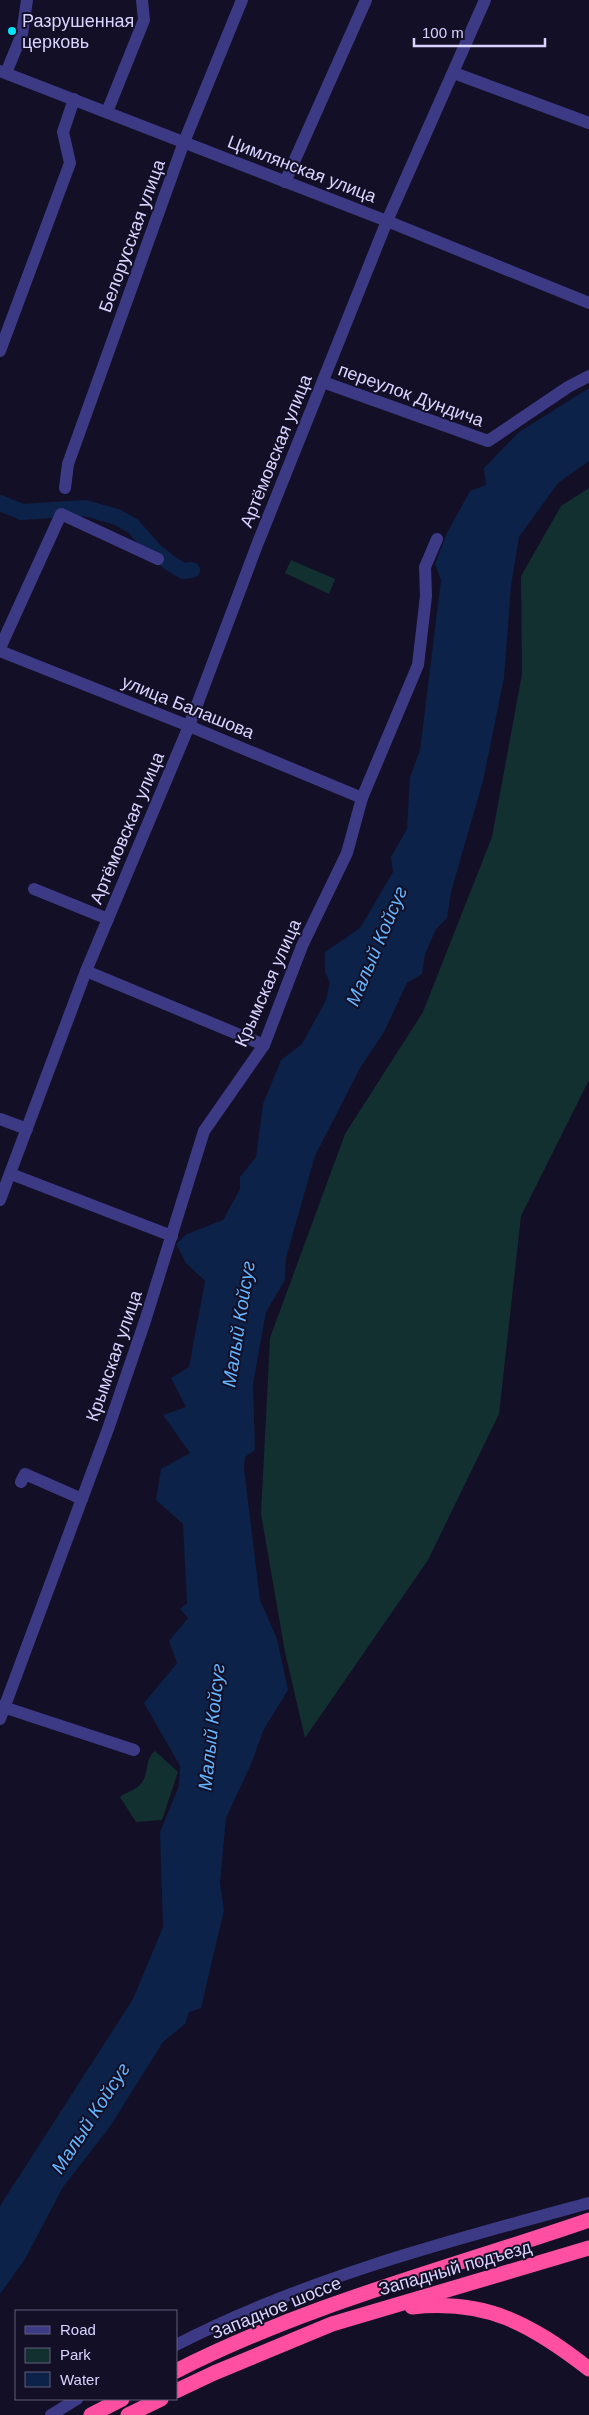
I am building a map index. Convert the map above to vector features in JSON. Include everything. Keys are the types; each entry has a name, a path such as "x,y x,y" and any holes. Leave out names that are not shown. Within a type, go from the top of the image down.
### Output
{"highway":[{"path":"391,2285 589,2220"},
{"name":"Западный подъезд","path":"391,2285 589,2230"},
{"name":"Западный подъезд","path":"332,2324 589,2248"},
{"name":"Западное шоссе","path":"178,2370 281,2323 391,2285"},
{"path":"332,2324 398,2308 441,2304 492,2312 526,2325 559,2346 589,2369"},
{"name":"Западное шоссе","path":"178,2390 332,2324"},
{"path":"91,2415 120,2400"},
{"path":"128,2415 159,2400"}],"street":[{"path":"3,72 22,34 27,0"},
{"path":"107,112 144,20 142,0"},
{"name":"Белорусская улица","path":"65,488 68,464 184,142 242,0"},
{"path":"285,182 366,0"},
{"name":"Артёмовская улица","path":"0,1200 86,971 189,726 257,546 387,222 485,0"},
{"name":"Цимлянская улица","path":"3,72 387,222 589,304"},
{"path":"454,73 589,123"},
{"path":"0,351 70,163 63,132 74,99"},
{"name":"переулок Дундича","path":"323,382 488,441 568,387 589,376"},
{"path":"0,649 61,514 158,559"},
{"name":"Крымская улица","path":"2,1711 117,1402 172,1236 204,1131 264,1045 302,946 347,853 362,798 418,665 426,596 425,567 437,539"},
{"name":"улица Балашова","path":"0,649 362,798"},
{"name":"Артёмовская улица","path":"34,889 108,919"},
{"path":"86,971 264,1045"},
{"path":"0,1119 27,1129"},
{"path":"11,1174 172,1236"},
{"path":"21,1482 25,1474 82,1499"},
{"path":"2,1711 134,1750"},
{"path":"178,2344 305,2289 375,2264 589,2203"},
{"path":"51,2415 74,2400"}],"green space":[{"path":"589,488 589,1080 521,1216 499,1414 428,1560 305,1738 285,1652 261,1514 270,1338 345,1134 423,1012 492,837 522,674 521,576 561,506"},
{"path":"291,560 335,579 329,594 285,573"},
{"path":"155,1751 178,1772 162,1820 136,1822 120,1797 141,1784 145,1777 148,1761"}],"water":[{"name":"Малый Койсуг","path":"589,388 589,461 558,483 519,537 511,586 504,678 483,781 451,892 447,918 436,929 425,954 422,974 407,983 384,1032 360,1068 315,1156 286,1258 285,1280 266,1312 253,1384 255,1450 245,1457 244,1468 260,1600 277,1639 288,1690 264,1729 251,1764 226,1818 220,1883 224,1910 201,2008 189,2012 185,2024 163,2042 109,2128 63,2187 25,2259 0,2294 0,2206 133,1999 163,1927 160,1832 179,1786 180,1766 144,1703 177,1663 169,1641 188,1618 180,1609 187,1603 183,1524 156,1500 161,1469 190,1453 163,1415 186,1407 171,1378 189,1367 205,1281 186,1263 176,1244 187,1234 223,1220 240,1189 240,1177 256,1157 263,1104 281,1060 302,1044 326,1000 330,982 325,972 325,952 360,928 393,872 391,857 407,829 410,777 420,750 441,580 435,564 447,533 470,491 486,485 484,468 519,432"}],"waterway":[{"path":"0,503 22,512 85,508 117,517 133,526 155,551 170,563 183,571 192,570"}],"place":[{"name":"Разрушенная церковь","path":"12,31"}]}
